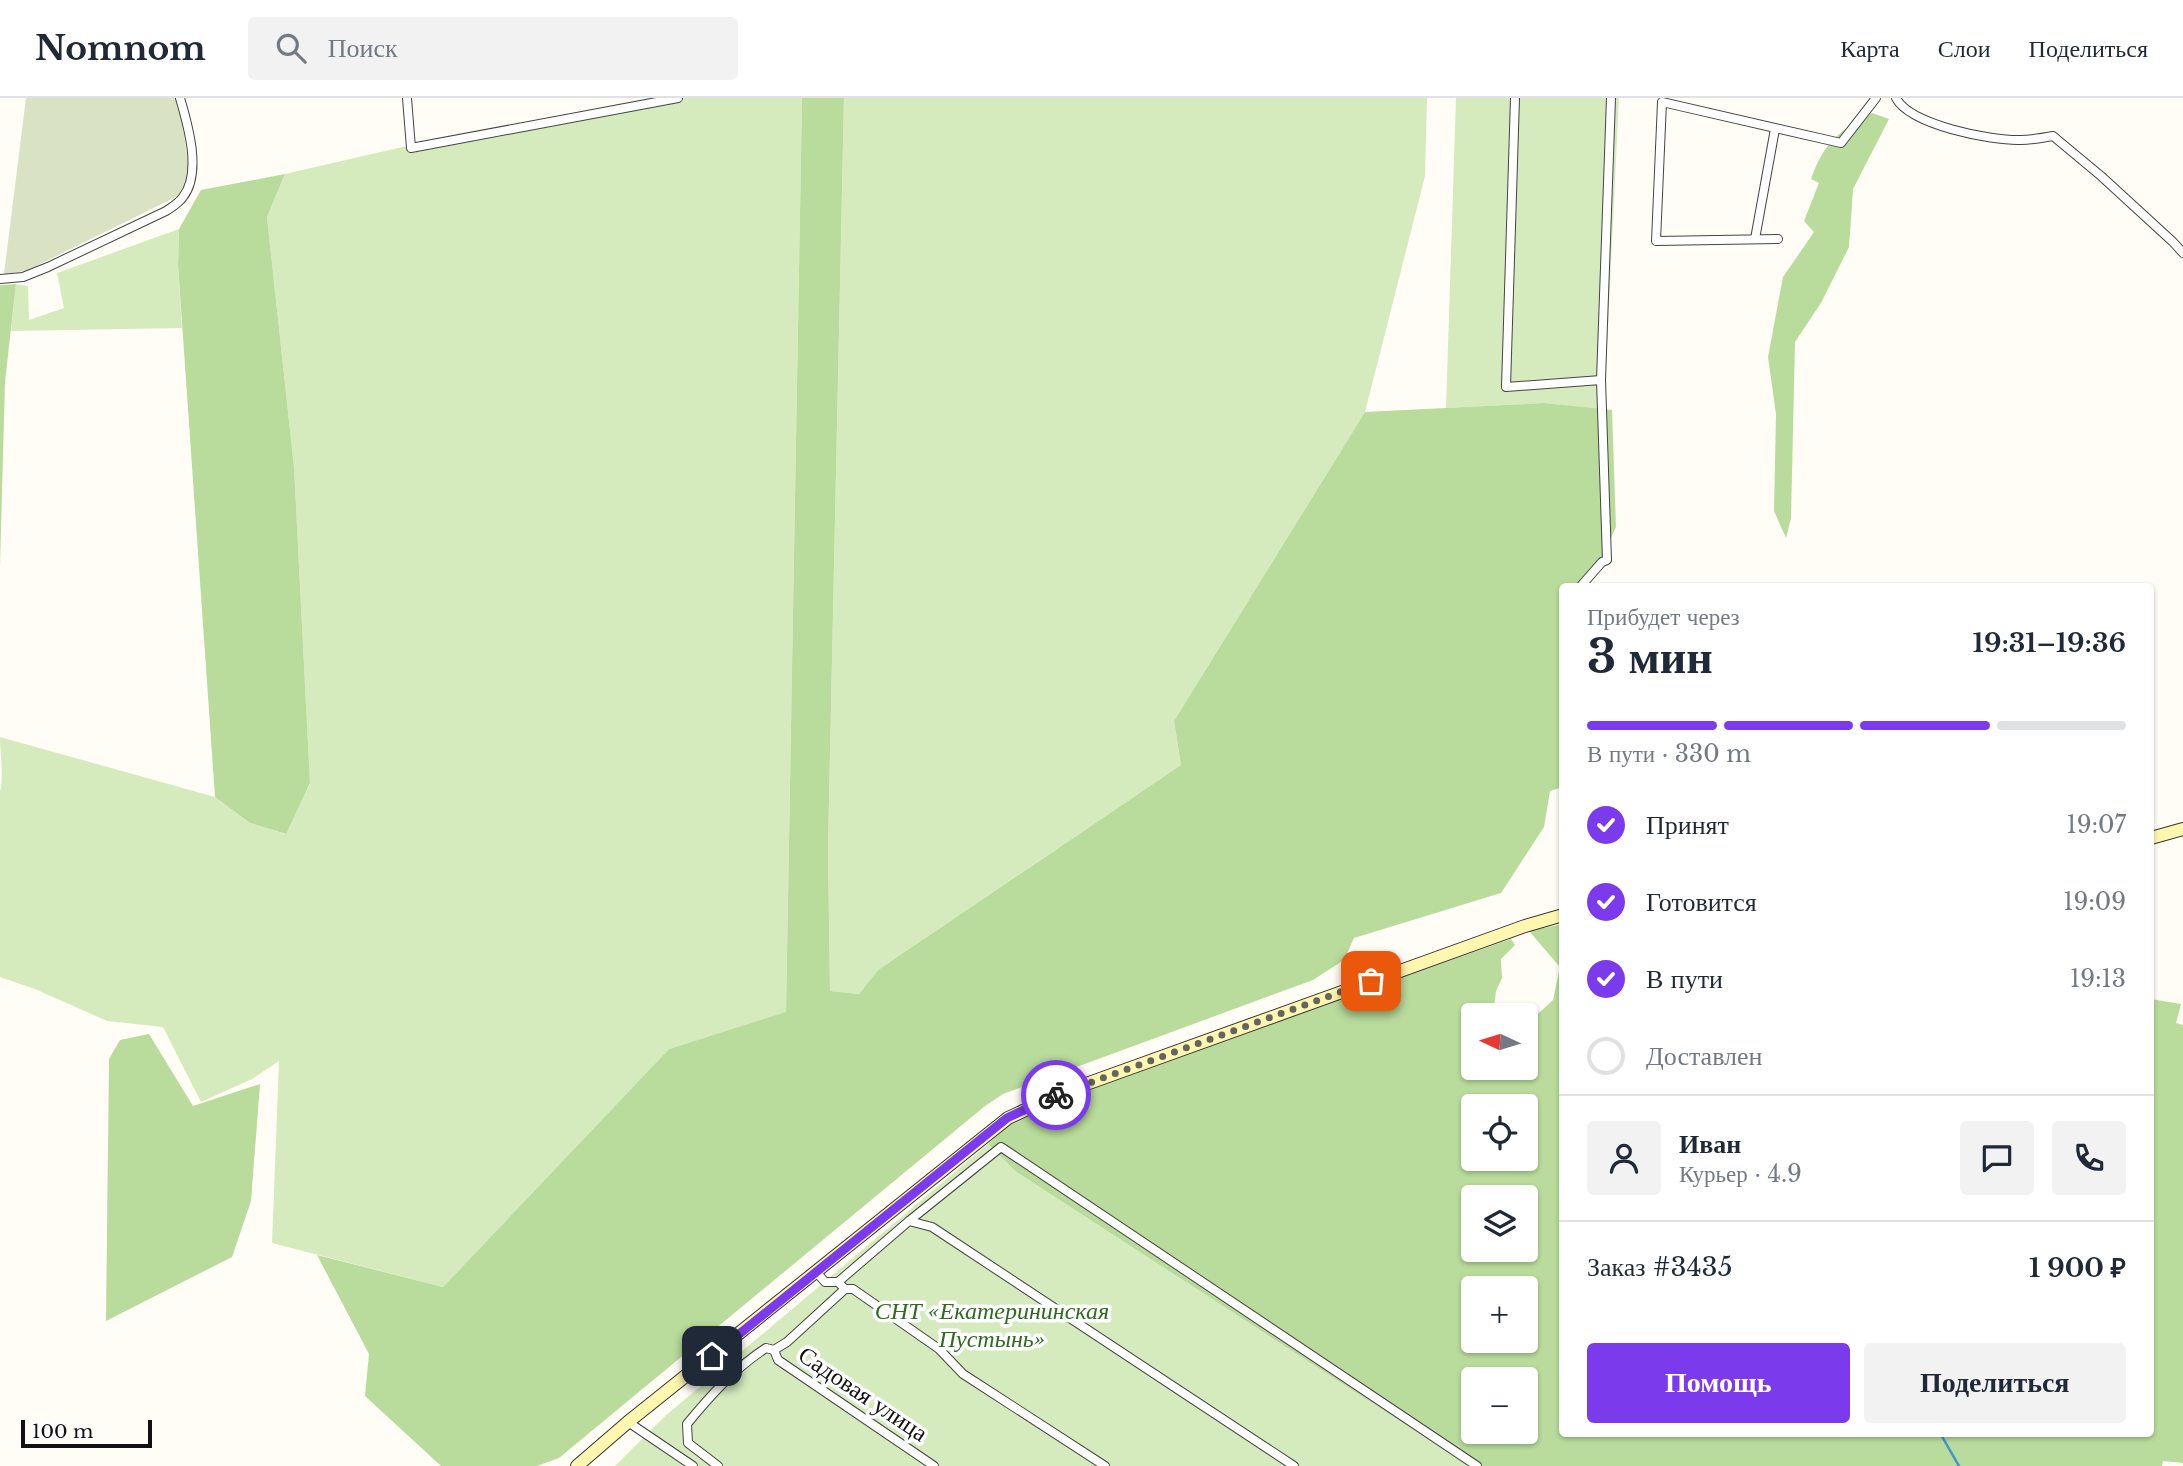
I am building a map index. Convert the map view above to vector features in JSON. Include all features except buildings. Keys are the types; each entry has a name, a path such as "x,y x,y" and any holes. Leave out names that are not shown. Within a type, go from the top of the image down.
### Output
{"main road":[{"path":"2154,837 2183,829"},
{"path":"577,1466 628,1422 1007,1118 1064,1092 1525,926 1559,916"}],"street":[{"path":"0,279 23,277 48,267 166,211 182,200 189,188 193,171 186,118 180,98"},
{"path":"407,98 411,148 678,98"},
{"path":"1515,98 1506,387 1601,380"},
{"path":"1584,583 1607,560 1601,380 1611,98"},
{"path":"1778,239 1656,241 1662,100 1841,143 1876,98"},
{"path":"1896,98 1899,104 1929,123 1964,133 2018,140 2053,136 2101,176 2183,253"},
{"path":"1755,239 1775,129"},
{"path":"980,1140 995,1148 1001,1147 1477,1466"},
{"path":"817,1273 825,1282 838,1282 1001,1147"},
{"path":"909,1221 932,1227 1294,1466"},
{"path":"838,1282 845,1289"},
{"path":"718,1466 688,1443 687,1424 712,1394 753,1357 766,1348 774,1350 787,1342 845,1289 853,1289 939,1349 963,1374 1105,1466"},
{"name":"Садовая улица","path":"774,1350 778,1360 934,1466"},
{"path":"628,1422 691,1466"}],"green space":[{"path":"26,98 176,98 181,112 190,178 180,195 26,271 4,274"},
{"path":"648,98 802,98 786,1013 669,1049 443,1287 272,1243 279,1061 252,1079 201,1102 163,1027 107,1021 35,989 0,977 0,737 215,797 250,823 285,834 310,784 294,467 267,217 285,174 398,148"},
{"path":"802,98 844,98 828,849 830,991 859,994 878,970 1181,765 1174,721 1365,412 1544,403 1612,410 1616,527 1601,560 1582,583 1559,583 1559,788 1550,791 1544,827 1501,893 1354,938 1344,960 1313,980 1003,1094 985,1106 559,1458 537,1466 441,1466 365,1396 369,1354 317,1255 443,1287 669,1049 786,1012"},
{"path":"844,98 1427,98 1425,176 1365,412 1174,721 1181,765 878,970 859,994 830,991 828,849"},
{"path":"1456,98 1619,98 1604,410 1544,403 1446,408"},
{"path":"1872,113 1889,119 1853,189 1849,247 1821,303 1795,342 1791,518 1786,538 1774,511 1776,414 1768,357 1783,277 1814,232 1804,221 1819,183 1811,179 1816,166 1827,146 1841,132"},
{"path":"285,174 267,217 294,467 310,783 286,834 250,823 215,797 178,265 179,229 201,190"},
{"path":"179,229 182,328 11,331 16,284 28,286 29,320 64,308 57,273"},
{"path":"16,284 5,382 0,566 0,285"},
{"path":"1559,925 1559,966 1529,931"},
{"path":"1511,939 1515,945 1501,959 1502,978 1494,1003 1461,1003 1461,1080 1538,1080 1538,1014 1553,1000 1559,972 1559,1437 2154,1437 2154,1000 2181,1004 2176,1023 2183,1025 2183,1463 2163,1461 2162,1466 1469,1466 1015,1171 988,1144 1017,1117 1048,1102"},
{"path":"149,1034 193,1106 260,1084 251,1201 232,1257 106,1321 109,1059 120,1040"},
{"name":"СНТ «Екатерининская Пустынь»","path":"988,1144 1015,1171 1469,1466 615,1466 664,1417"}],"waterway":[{"path":"1942,1437 1959,1466"}],"way so far":[{"path":"1056,1095 1371,981"}],"route":[{"path":"712,1356 1007,1118 1056,1095"}]}
